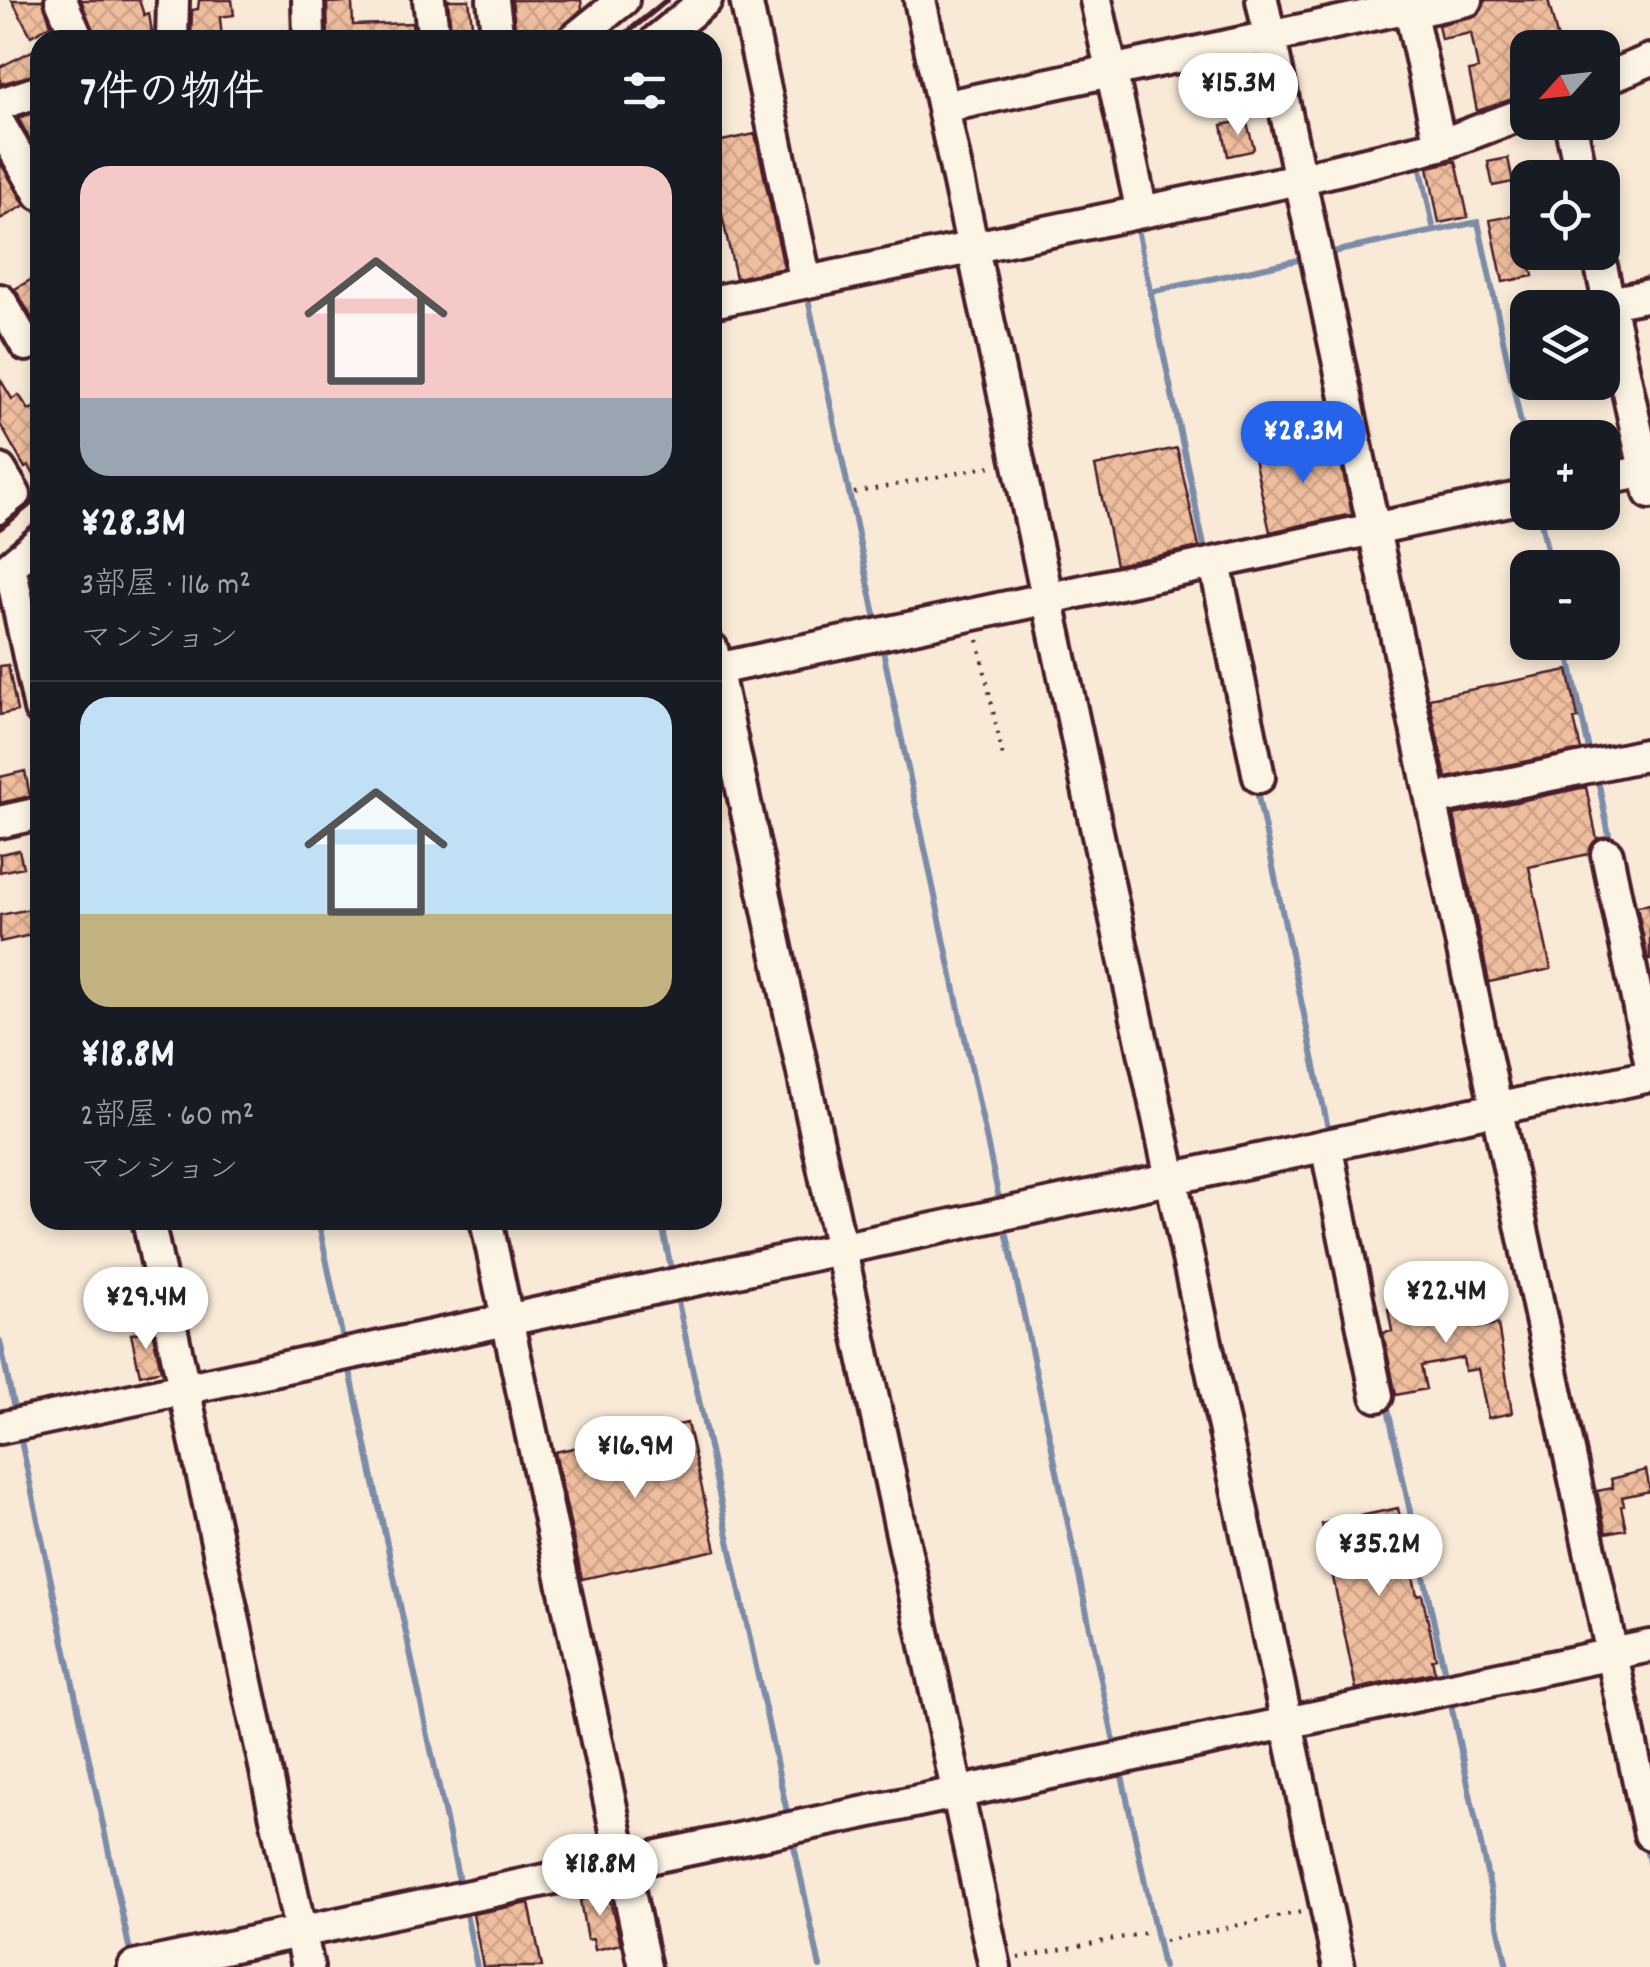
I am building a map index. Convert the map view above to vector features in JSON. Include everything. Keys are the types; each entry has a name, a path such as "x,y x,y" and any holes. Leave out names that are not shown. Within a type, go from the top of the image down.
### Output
{"street":[{"path":"61,0 74,30"},
{"path":"172,30 173,0"},
{"path":"308,0 309,30"},
{"path":"429,0 433,30"},
{"path":"493,0 497,30"},
{"path":"669,30 706,0"},
{"path":"746,0 806,282"},
{"path":"920,0 1339,1967"},
{"path":"1096,0 1142,212"},
{"path":"1262,0 1650,1834"},
{"path":"943,107 1409,6 1467,0"},
{"path":"584,30 611,4"},
{"path":"1409,6 1440,145"},
{"path":"1620,72 1650,60"},
{"path":"0,104 30,94"},
{"path":"722,300 1299,178 1440,145 1510,119"},
{"path":"0,125 30,177"},
{"path":"1620,301 1650,295"},
{"path":"0,300 22,348"},
{"path":"1620,349 1648,478 1620,479"},
{"path":"0,470 15,495 0,508"},
{"path":"722,662 972,615 1510,500"},
{"path":"30,549 5,570 30,669"},
{"path":"1215,563 1258,777"},
{"path":"722,700 994,1965"},
{"path":"1432,800 1650,754"},
{"path":"0,822 30,815"},
{"path":"1607,854 1650,1062"},
{"path":"0,1428 508,1323 840,1248 1650,1076"},
{"path":"1326,1145 1377,1396"},
{"path":"150,1230 308,1967"},
{"path":"488,1230 646,1967"},
{"path":"134,1967 1650,1646"}],"path":[{"path":"854,493 1018,461"},
{"path":"972,615 1004,762"},
{"path":"1164,1942 1326,1907"},
{"path":"994,1965 1150,1932"}],"shaded area":[{"path":"727,748 741,817 722,821 722,749"}],"building":[{"path":"12,0 43,0 51,25 30,30 30,34"},
{"path":"81,0 139,0 144,15 149,13 152,30 92,30"},
{"path":"199,0 232,0 234,15 220,17 221,30 191,30 192,10 198,9"},
{"path":"448,0 469,0 473,30 451,30"},
{"path":"512,0 581,0 582,9 559,30 515,30"},
{"path":"1485,0 1548,0 1556,30 1510,30 1510,100 1477,111 1469,71 1478,69 1471,33 1441,39 1438,25 1479,14"},
{"path":"352,2 353,25 412,23 412,30 328,30 327,3"},
{"path":"30,52 30,76 0,84 0,67"},
{"path":"30,114 30,139 18,118"},
{"path":"1246,120 1254,148 1228,156 1222,125"},
{"path":"755,134 784,268 736,278 722,216 722,141"},
{"path":"1508,158 1510,183 1493,186 1488,162"},
{"path":"1456,161 1468,217 1439,223 1428,167"},
{"path":"0,162 25,205 0,219"},
{"path":"1510,216 1510,270 1532,270 1533,276 1503,282 1490,220"},
{"path":"30,280 30,315 15,289"},
{"path":"0,379 12,399 19,395 30,410 30,468 25,468 0,424"},
{"path":"1336,440 1352,514 1270,532 1254,458"},
{"path":"1177,448 1199,547 1116,565 1095,466"},
{"path":"8,665 17,711 0,715 0,666"},
{"path":"1568,670 1581,750 1446,778 1429,698"},
{"path":"25,771 30,796 0,803 0,777"},
{"path":"1586,787 1597,839 1589,854 1529,867 1551,969 1489,982 1454,815"},
{"path":"19,850 23,867 0,872 0,854"},
{"path":"1650,904 1650,960 1648,960 1637,906"},
{"path":"30,909 30,935 0,942 0,915"},
{"path":"1469,1289 1477,1328 1498,1324 1512,1413 1488,1418 1478,1369 1465,1371 1463,1358 1421,1366 1426,1389 1396,1395 1383,1333 1392,1331 1388,1309"},
{"path":"152,1330 161,1370 140,1375 131,1334"},
{"path":"687,1423 716,1550 582,1579 555,1452"},
{"path":"1646,1470 1650,1491 1622,1497 1626,1529 1606,1533 1597,1491 1613,1488 1611,1479"},
{"path":"1398,1508 1417,1595 1422,1594 1436,1658 1432,1659 1435,1672 1356,1689 1322,1524"},
{"path":"606,1886 621,1944 595,1950 593,1939 587,1940 580,1900 585,1899 583,1891"},
{"path":"529,1903 542,1967 483,1967 473,1914"}],"waterway":[{"path":"1447,158 1486,144"},
{"path":"1425,163 1420,164 1434,231"},
{"path":"1323,254 1478,222 1520,420"},
{"path":"1136,224 1206,555"},
{"path":"1150,292 1303,259 1304,263"},
{"path":"807,294 877,624"},
{"path":"1543,530 1547,550"},
{"path":"882,646 1000,1203"},
{"path":"1570,660 1590,755"},
{"path":"1597,775 1611,845"},
{"path":"1256,787 1329,1133"},
{"path":"1005,1226 1115,1746"},
{"path":"320,1230 344,1344"},
{"path":"663,1230 672,1273"},
{"path":"677,1297 788,1817"},
{"path":"0,1341 15,1414"},
{"path":"349,1366 460,1886"},
{"path":"1386,1400 1445,1674"},
{"path":"20,1436 131,1956"},
{"path":"1450,1700 1507,1967"},
{"path":"1121,1771 1163,1967"},
{"path":"793,1841 820,1967"},
{"path":"1645,1844 1650,1866"},
{"path":"466,1914 477,1967"}],"railway":[{"path":"630,30 667,0"},
{"path":"0,528 30,504"}]}
